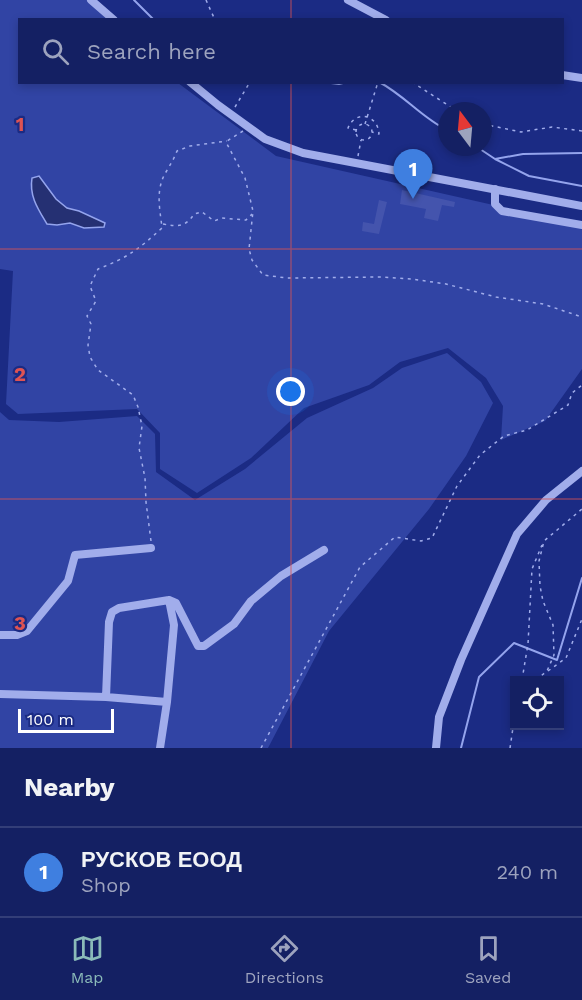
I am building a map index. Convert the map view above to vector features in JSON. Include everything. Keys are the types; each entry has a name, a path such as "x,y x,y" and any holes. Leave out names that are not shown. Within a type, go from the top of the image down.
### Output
{"street":[{"path":"91,0 112,18"},
{"path":"348,0 382,18"},
{"path":"564,75 582,78"},
{"path":"192,84 265,140 303,153 582,206"},
{"path":"495,189 495,204 502,211 582,225"},
{"path":"436,748 440,717 461,660 517,534 546,500 582,471"},
{"path":"0,634 17,634 27,631 68,581 75,555 151,548"},
{"path":"106,697 109,622 112,612 119,608 169,600 176,603 198,645 204,646 234,624 250,602 281,576 313,559 324,550"},
{"path":"160,748 174,625 169,600"},
{"path":"0,694 106,697 167,702"}],"path":[{"path":"206,0 214,18"},
{"path":"231,115 249,84"},
{"path":"365,124 377,84"},
{"path":"415,84 443,102"},
{"path":"356,130 348,128 353,119 362,116 372,119 379,134 372,132"},
{"path":"360,124 370,126 372,132 369,138 361,139 357,136 356,130 360,124"},
{"path":"151,548 145,478 139,448 142,426 133,394 98,369 90,357 88,345 91,324 87,316 96,301 90,286 98,269 123,260 162,228 159,191 165,172 171,166 177,151 190,146 227,141 247,126"},
{"path":"492,126 521,132 552,127 582,131"},
{"path":"358,155 361,139"},
{"path":"227,141 244,173 253,213 249,249 252,260 263,275 287,278 412,279 446,284 496,297 543,303 582,316"},
{"path":"162,223 183,225 189,222 194,214 202,212 214,221 222,218 246,220 253,213"},
{"path":"261,748 360,567 395,537 421,541 432,538 458,486 480,455 504,436 527,430 568,405 572,393 582,385"},
{"path":"523,676 528,644 532,569 544,541 582,509"},
{"path":"544,541 539,561 540,586 543,601 553,625 554,656 547,671"},
{"path":"542,676 566,658 582,619"},
{"path":"510,748 513,730"}],"shaded area":[{"path":"0,0 88,0 106,18 18,18 18,84 179,84 276,156 582,225 582,369 545,421 501,440 503,406 486,378 448,348 400,362 369,385 304,408 251,458 197,493 160,469 160,433 137,409 18,414 6,404 13,271 0,269"},
{"path":"39,176 56,199 67,208 105,223 104,227 84,228 70,223 47,224 35,202 31,185 32,178"},
{"path":"447,353 481,382 493,403 466,456 429,509 329,631 268,748 0,748 0,412 9,420 59,422 137,416 155,434 156,472 195,500 245,469 307,418 373,388 402,368"}],"building":[{"path":"402,190 455,202 454,207 442,205 438,221 424,218 426,209 400,204"},
{"path":"379,200 387,202 379,234 362,231 363,222 374,224"}],"waterway":[{"path":"134,0 152,18"},
{"path":"382,84 438,125"},
{"path":"495,159 523,154 582,153"},
{"path":"490,156 529,176 582,186"},
{"path":"461,748 479,677 514,643 557,660 582,578"}],"place":[{"name":"РУСКОВ ЕООД","path":"413,199"}]}
